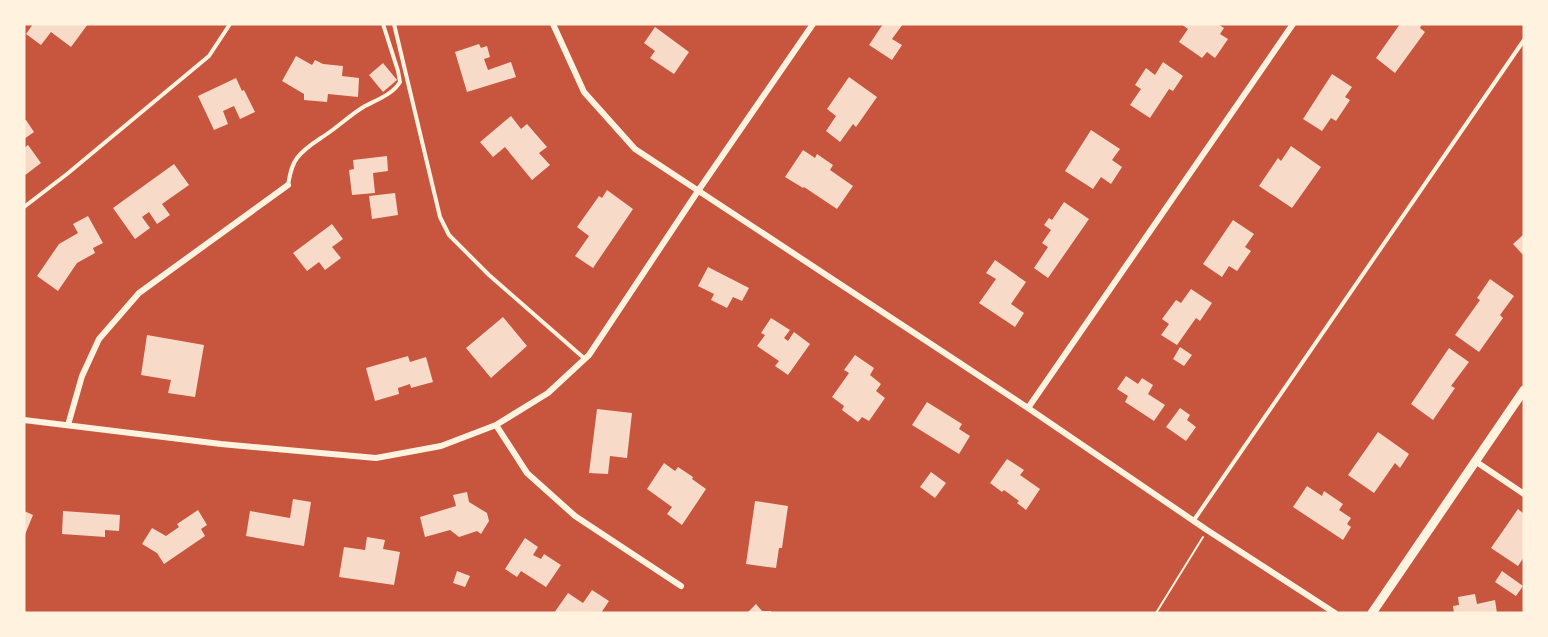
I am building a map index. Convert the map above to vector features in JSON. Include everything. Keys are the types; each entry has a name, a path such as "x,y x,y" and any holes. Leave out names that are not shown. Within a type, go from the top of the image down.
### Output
{"street":[{"path":"553,24 584,92 635,149 1335,613"},
{"path":"24,420 221,444 376,458 441,446 496,425 548,393 589,355 813,24"},
{"path":"1028,408 1293,24"},
{"path":"68,425 82,376 99,339 139,293 288,185"},
{"path":"1372,613 1524,390"},
{"path":"496,425 527,473 575,516 681,586"},
{"path":"1475,461 1524,494"}],"lane":[{"path":"24,207 209,56 230,24"},
{"path":"288,185 293,165 313,143 358,110 398,87 400,82 398,71 383,24"},
{"path":"394,24 440,217 449,235 489,275 585,358"},
{"path":"1194,520 1524,40"}],"path":[{"path":"1155,613 1207,530"}],"building":[{"path":"33,24 88,24 71,47 51,32 41,45 26,34"},
{"path":"883,24 903,24 892,39 902,45 892,60 869,45"},
{"path":"1181,24 1218,24 1224,28 1220,34 1228,39 1215,58 1207,52 1202,58 1179,42 1188,29"},
{"path":"1400,24 1422,24 1420,28 1425,32 1395,73 1376,58"},
{"path":"655,27 689,52 674,74 650,58 655,51 644,43"},
{"path":"479,44 481,48 487,46 490,57 484,59 488,70 511,62 516,77 467,92 455,52"},
{"path":"296,56 312,65 315,60 323,64 343,66 342,76 359,78 358,97 328,94 327,102 304,100 304,94 282,81"},
{"path":"1163,62 1183,76 1173,91 1169,89 1150,118 1130,105 1141,89 1135,85 1146,68 1155,75"},
{"path":"383,63 397,80 383,92 369,75"},
{"path":"1332,74 1352,87 1345,97 1350,100 1336,121 1331,118 1322,131 1303,119"},
{"path":"849,77 877,97 856,127 853,124 840,142 826,131 836,116 827,109"},
{"path":"236,78 255,112 240,119 234,106 223,111 228,124 214,130 198,96"},
{"path":"511,116 521,129 527,124 547,147 539,153 550,165 532,180 505,147 493,157 480,142"},
{"path":"26,120 34,132 24,139 24,121"},
{"path":"1091,130 1120,149 1112,160 1122,167 1111,184 1101,177 1093,189 1065,171"},
{"path":"28,145 41,163 24,176 24,148"},
{"path":"1291,146 1321,167 1292,208 1259,186 1278,158 1281,161"},
{"path":"803,150 815,158 817,154 833,165 830,170 853,186 837,209 785,177"},
{"path":"387,156 388,171 373,173 375,193 352,195 349,170 354,169 353,160"},
{"path":"174,164 189,185 162,204 170,215 157,224 149,212 142,217 150,228 135,239 113,208"},
{"path":"607,190 633,209 593,268 575,256 589,236 577,227 599,196 602,198"},
{"path":"395,193 398,215 372,219 369,196"},
{"path":"1064,202 1089,219 1048,278 1034,268 1048,247 1042,243 1051,230 1044,225 1049,218 1052,220"},
{"path":"88,216 103,243 93,248 95,253 77,263 58,291 37,276 59,244 78,233 73,224"},
{"path":"1233,220 1254,234 1245,247 1251,251 1237,271 1229,266 1222,277 1203,264"},
{"path":"332,224 343,239 332,247 341,258 325,270 319,262 307,271 293,253"},
{"path":"1524,234 1524,256 1513,244"},
{"path":"995,260 1026,282 1011,304 1024,313 1015,327 979,303 996,279 986,273"},
{"path":"708,267 749,288 742,301 733,297 727,308 711,300 714,294 698,286"},
{"path":"1490,279 1514,296 1500,315 1503,318 1479,352 1455,335 1480,300 1477,298"},
{"path":"1191,289 1212,303 1200,321 1196,318 1177,345 1161,335 1169,324 1162,319 1176,300 1181,303"},
{"path":"503,317 527,346 491,378 466,348"},
{"path":"771,318 790,330 784,338 788,341 794,332 810,344 788,375 775,366 779,361 757,346 765,335 761,333"},
{"path":"147,335 204,345 195,397 168,393 171,380 141,375"},
{"path":"1180,347 1192,355 1184,366 1173,359"},
{"path":"1449,348 1469,362 1451,386 1455,388 1433,420 1411,404"},
{"path":"855,355 874,368 870,375 881,384 876,391 885,398 869,421 862,417 858,422 842,410 844,406 832,397 849,373 844,370"},
{"path":"408,356 410,362 426,357 433,382 411,388 410,384 398,388 399,394 375,401 366,368"},
{"path":"1126,376 1138,384 1142,378 1153,385 1148,394 1165,405 1154,421 1125,402 1128,396 1117,389"},
{"path":"927,402 962,424 959,429 970,436 959,454 912,425"},
{"path":"1180,408 1190,415 1187,420 1196,427 1186,441 1166,427"},
{"path":"597,409 632,413 627,458 610,456 608,474 589,473"},
{"path":"1378,432 1409,454 1400,468 1395,463 1374,493 1348,475"},
{"path":"1007,459 1024,470 1020,475 1040,489 1026,510 1017,503 1019,501 990,483"},
{"path":"664,463 675,471 678,467 706,489 682,525 667,514 672,507 647,489"},
{"path":"931,472 946,483 935,498 920,487"},
{"path":"1307,486 1322,496 1324,491 1343,504 1339,510 1351,518 1347,524 1351,527 1343,540 1293,507"},
{"path":"467,492 469,502 487,513 489,521 481,534 477,531 459,537 450,530 425,537 420,517 456,506 453,495"},
{"path":"293,499 311,502 304,546 246,536 250,511 290,518"},
{"path":"755,501 788,506 782,548 779,548 776,568 746,564"},
{"path":"1518,509 1524,514 1524,557 1518,566 1491,548"},
{"path":"198,510 207,525 201,529 205,536 164,564 157,553 142,544 152,528 166,536 179,527 177,524"},
{"path":"24,511 33,515 24,537"},
{"path":"63,511 120,515 119,531 105,530 105,537 62,534"},
{"path":"367,537 385,540 383,549 400,552 394,585 339,577 344,547 365,550"},
{"path":"525,538 538,547 533,555 541,559 544,554 561,565 546,587 521,571 517,577 505,569"},
{"path":"457,571 470,576 465,587 453,583"},
{"path":"1502,571 1523,586 1516,596 1495,582"},
{"path":"592,590 609,601 601,613 554,613 568,593 583,603"},
{"path":"1475,594 1477,604 1495,600 1497,613 1454,613 1453,606 1459,605 1458,597"},
{"path":"756,604 762,611 771,611 771,613 747,613"}]}
